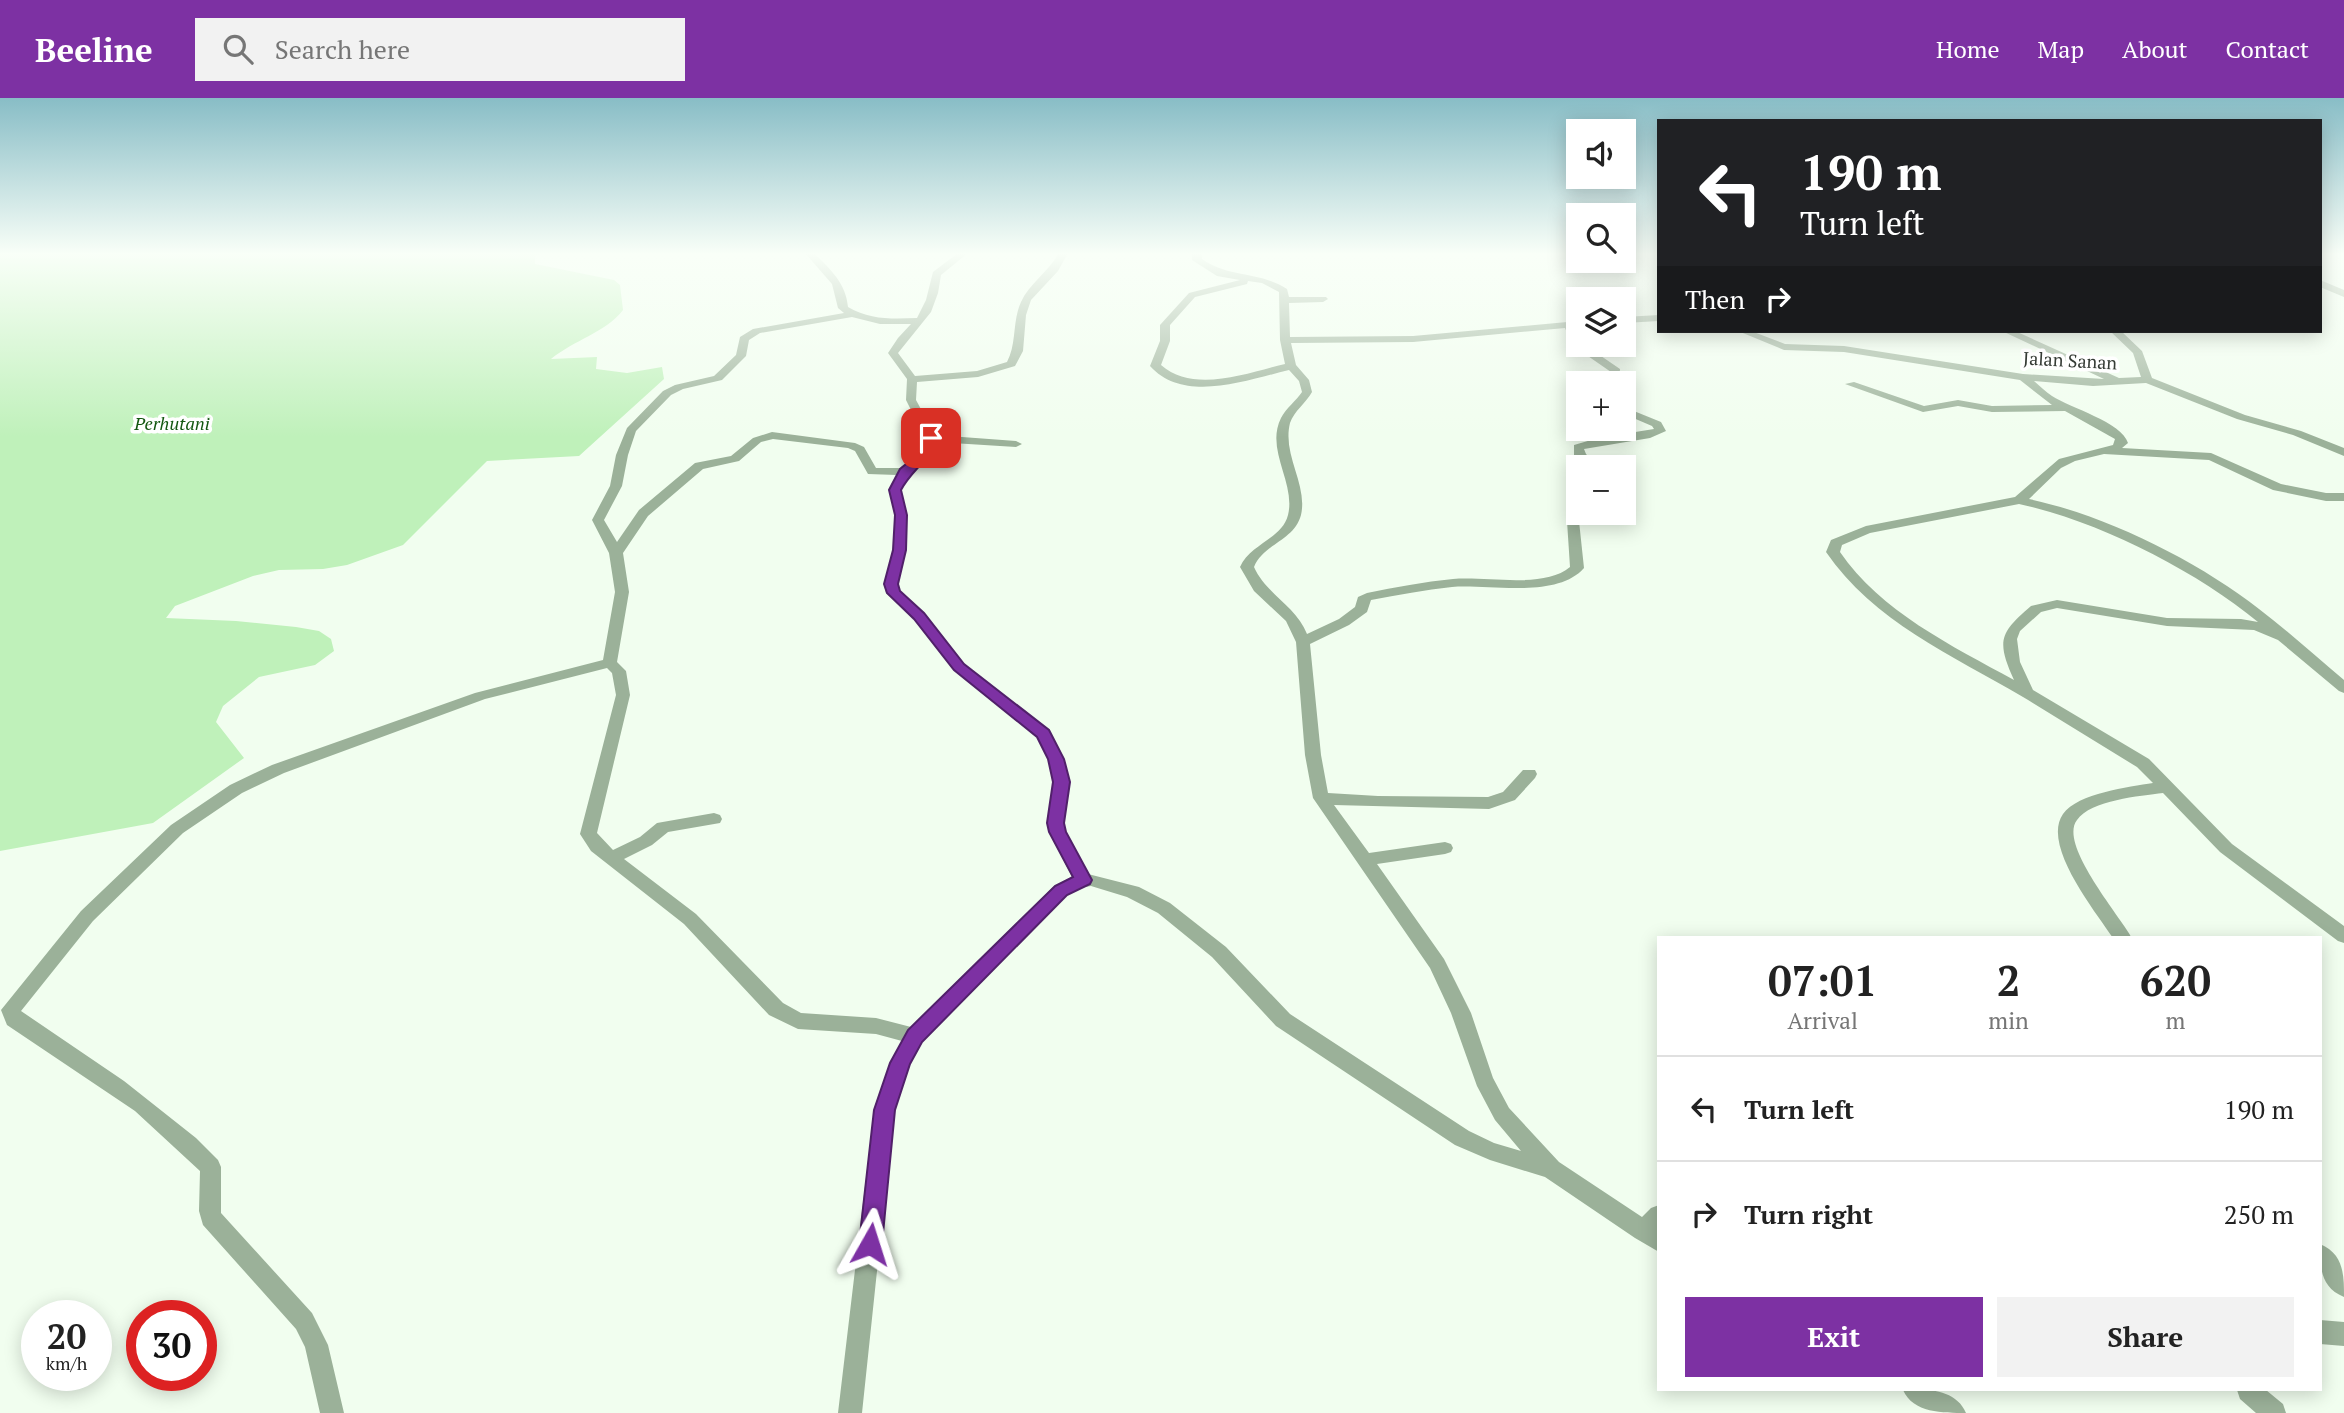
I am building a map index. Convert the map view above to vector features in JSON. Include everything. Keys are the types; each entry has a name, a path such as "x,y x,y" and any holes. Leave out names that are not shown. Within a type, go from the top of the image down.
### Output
{"street":[{"path":"610,663 622,592 616,553 598,520 617,486 626,439 635,425 672,390 718,378 741,356 743,342 748,335 766,328 850,314"},
{"path":"853,314 859,319 888,322 919,321"},
{"path":"922,314 900,339 893,353 912,379 911,400 931,438 927,453 905,472 895,490 901,515 900,550 891,584 894,593 919,616 959,667 1043,734 1056,759 1062,782 1055,823 1057,832 1083,880"},
{"path":"912,379 978,374 1010,364 1018,351 1021,314"},
{"path":"1175,314 1168,320 1165,341 1155,366 1163,374 1199,384 1291,366"},
{"path":"1285,314 1285,340 1291,366 1304,380 1307,391 1286,418 1282,437 1295,514 1287,530 1256,554 1248,562 1247,568 1259,589 1293,618 1303,642 1312,755 1321,798 1437,964 1461,1013 1484,1080 1502,1114 1551,1169 1651,1236"},
{"path":"1636,319 1657,318"},
{"path":"1285,340 1413,339 1566,326"},
{"name":"Jalan Sanan","path":"1748,333 1784,347 1857,351 2023,377 2093,383 2147,380 2241,417 2297,433 2344,452"},
{"path":"2011,333 2121,382"},
{"path":"2117,333 2139,353 2147,380"},
{"path":"1595,357 1615,371"},
{"path":"2023,377 2038,391 2101,424 2121,438 2122,443 2117,447 2056,466 2033,492 2019,500 1866,530 1836,543 1833,552 1848,574 1905,620 1965,659 2143,763 2226,848 2344,936"},
{"path":"1850,384 1923,409 1958,403 1992,409 2068,408"},
{"path":"1636,414 1651,420 1660,430 1636,437"},
{"path":"616,553 643,513 694,469 735,460 763,437 781,435 851,445 860,449 873,471 905,472"},
{"path":"931,438 1016,444"},
{"path":"1580,455 1578,447 1604,441"},
{"path":"2105,451 2211,457 2277,487 2326,497 2344,497"},
{"path":"2019,500 2055,507 2135,540 2249,606 2344,688"},
{"path":"1303,642 1344,622 1362,609 1363,600 1367,597 1457,583 1547,582 1564,578 1573,574 1577,568 1573,525"},
{"path":"2027,694 2013,662 2010,639 2013,629 2036,609 2057,604 2167,622 2241,623 2258,626 2283,637"},
{"path":"610,663 619,671 623,695 588,834 590,840 690,919 776,1009 798,1021 876,1026 915,1036"},
{"path":"332,1413 316,1345 304,1321 211,1218 208,1205 212,1175 210,1167 158,1119 105,1078 6,1015 87,916 177,830 236,789 278,769 480,696 610,663"},
{"path":"1321,798 1378,802 1489,803 1510,796 1529,774"},
{"path":"2122,936 2077,868 2066,844 2063,828 2068,817 2085,805 2131,792 2167,787"},
{"path":"611,858 646,841 663,827 714,819"},
{"path":"1364,860 1445,848"},
{"path":"850,1413 884,1110 900,1063 915,1036 1061,890 1083,880 1133,892 1164,908 1219,952 1283,1020 1462,1138 1490,1151 1551,1169"},
{"path":"2322,1258 2344,1286"},
{"path":"2322,1332 2344,1335"},
{"path":"1917,1391 1954,1413"},
{"path":"2250,1391 2274,1413"}],"green space":[{"name":"Perhutani","path":"0,314 619,314 598,331 551,359 597,357 596,369 627,373 662,367 664,379 579,456 487,461 403,545 347,565 323,569 279,570 253,576 175,606 166,618 236,621 319,631 331,639 334,651 315,665 259,677 223,706 216,722 244,758 153,823 0,851"}],"route":[{"path":"870,1244 884,1110 900,1063 915,1036 1061,890 1083,880 1057,832 1055,823 1062,782 1056,759 1043,734 1021,713 959,667 919,616 897,599 894,593 891,584 900,550 901,515 895,490 905,472 927,453 931,438"}]}
